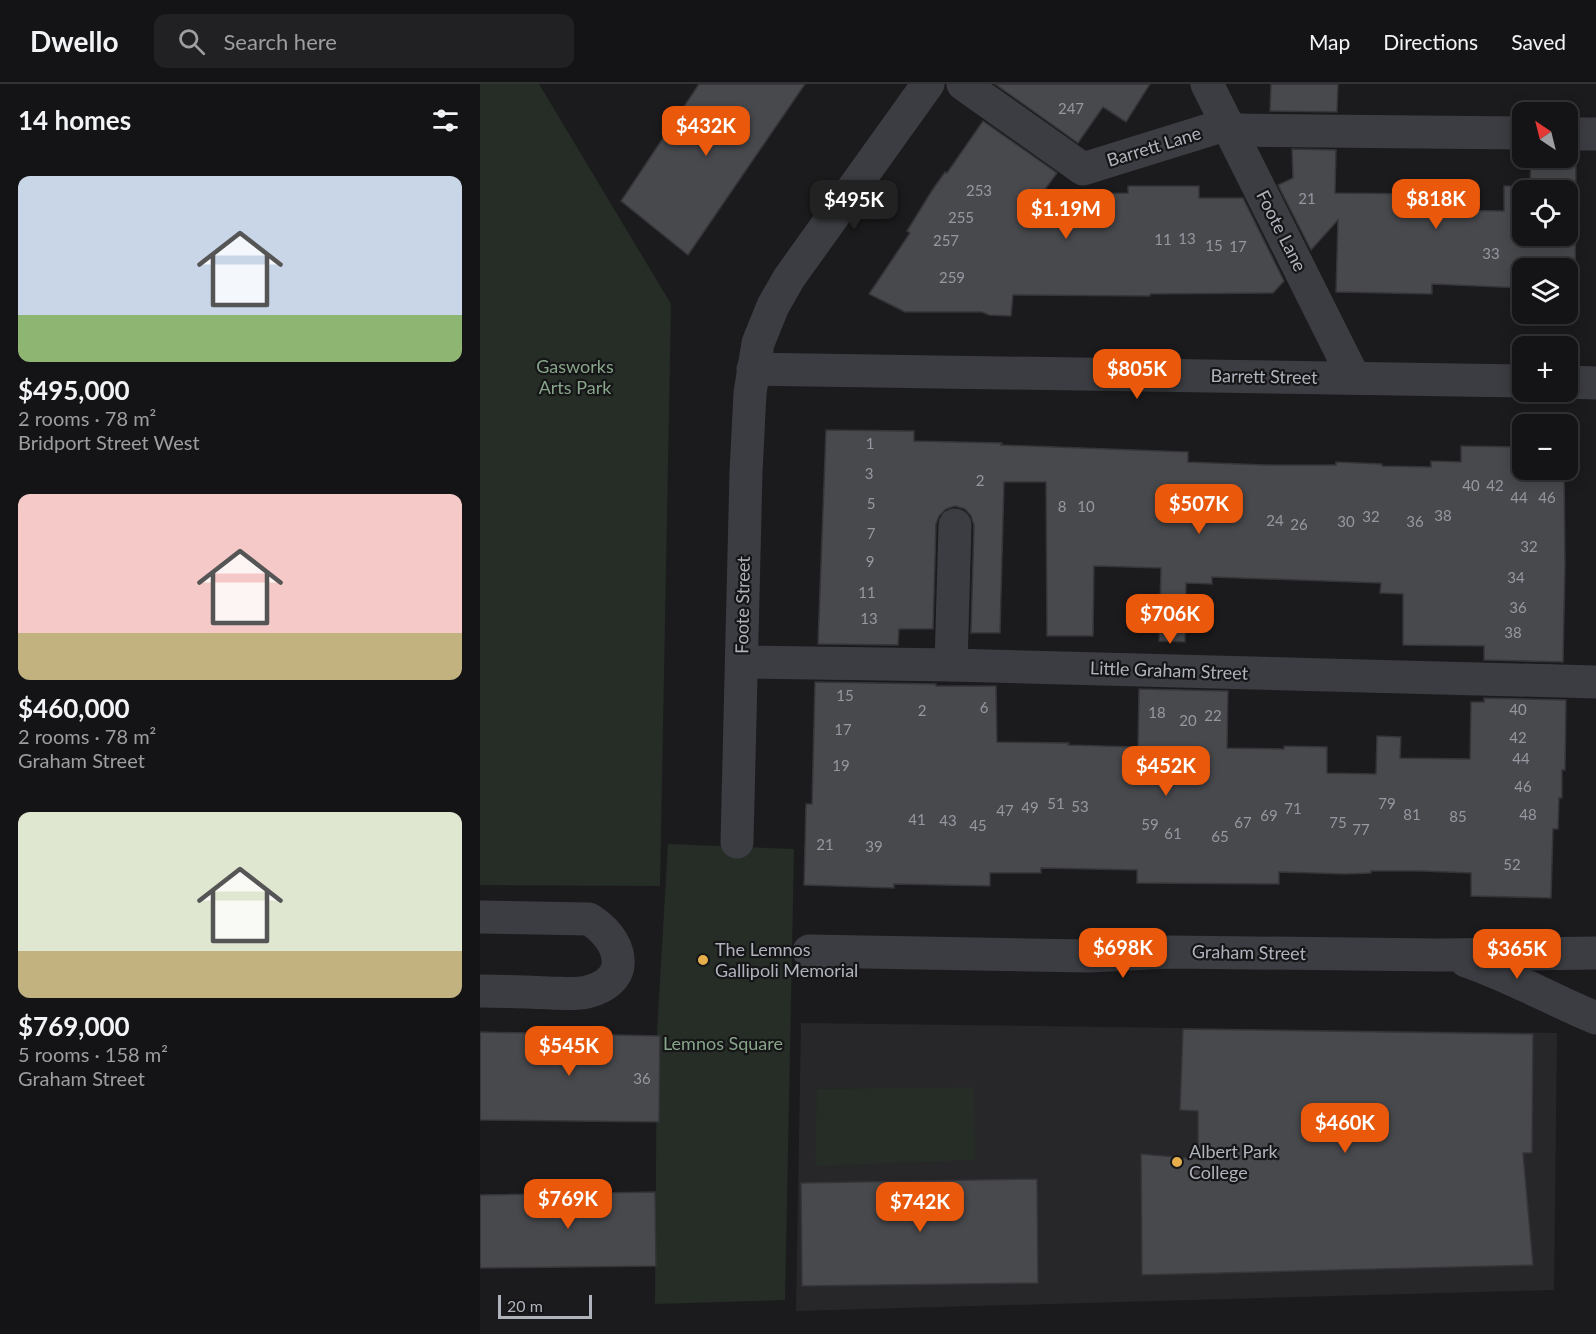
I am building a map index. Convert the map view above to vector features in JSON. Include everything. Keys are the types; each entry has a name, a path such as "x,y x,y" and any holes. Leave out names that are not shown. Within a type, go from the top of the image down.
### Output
{"street":[{"name":"Foote Street","path":"737,843 748,411 758,343 780,292 928,84"},
{"name":"Barrett Lane","path":"963,84 1083,169 1229,127 1512,133"},
{"name":"Foote Lane","path":"1207,84 1354,378"},
{"path":"1578,134 1596,134"},
{"name":"Barrett Street","path":"753,369 1512,381"},
{"path":"1578,382 1596,383"},
{"path":"951,665 955,525"},
{"name":"Little Graham Street","path":"742,662 951,665 1596,682"},
{"path":"480,917 588,919 611,940 619,961 617,972 612,979 583,993 480,991"},
{"name":"Graham Street","path":"809,951 1088,956 1171,952 1438,955 1596,953"},
{"name":"Graham Street","path":"1438,955 1478,965 1596,1018"}],"shaded area":[{"name":"Albert Park College","path":"801,1023 1557,1033 1554,1290 796,1311"}],"green space":[{"name":"Gasworks Arts Park","path":"480,84 539,84 671,304 660,886 480,885"},
{"name":"Lemnos Square","path":"668,844 794,849 785,1300 655,1304 657,1032"},
{"path":"974,1087 975,1160 815,1166 817,1089"}],"building":[{"path":"699,84 805,84 688,255 621,201"},
{"path":"995,84 1150,84 1126,122 1103,107 1078,143"},
{"path":"1271,84 1338,84 1337,112 1270,111"},
{"path":"983,121 1057,173 1041,195 1128,193 1128,186 1199,186 1199,198 1243,198 1284,281 1273,293 1150,294 1150,296 1013,295 1011,316 989,315 982,312 905,312 869,294 910,233 907,231 931,192"},
{"path":"1292,149 1336,150 1335,193 1433,194 1433,210 1504,211 1504,186 1512,186 1512,246 1575,246 1575,258 1512,258 1512,288 1432,284 1432,294 1336,292 1338,220 1311,250 1278,185 1293,178"},
{"path":"1531,168 1576,168 1576,180 1530,180"},
{"path":"826,430 914,431 914,441 1188,452 1188,462 1266,465 1336,465 1336,462 1431,467 1431,461 1461,462 1461,446 1512,447 1512,480 1564,480 1563,662 1484,660 1484,646 1403,645 1403,594 1380,593 1381,583 1212,577 1212,584 1186,583 1185,642 1159,641 1161,568 1094,566 1093,636 1047,636 1046,482 1004,482 1000,633 971,633 974,525 965,509 955,506 946,509 939,516 936,524 933,629 899,629 898,645 818,644"},
{"path":"815,682 996,686 997,742 1138,747 1139,689 1228,691 1227,748 1327,747 1327,773 1376,774 1377,736 1401,737 1400,758 1470,759 1471,702 1484,702 1484,698 1566,700 1565,770 1562,770 1562,798 1559,798 1558,829 1553,829 1551,898 1471,896 1471,873 1422,871 1371,871 1371,873 1346,874 1279,872 1279,884 1137,883 1137,870 1041,868 1041,873 990,873 990,886 894,884 894,888 804,885 806,804 812,804"},
{"path":"1183,1029 1533,1034 1532,1153 1523,1153 1533,1265 1142,1275 1141,1154 1198,1159 1198,1111 1180,1110"},
{"path":"480,1032 660,1036 659,1122 480,1120"},
{"path":"1037,1179 1038,1283 802,1286 801,1183"},
{"path":"655,1192 656,1266 480,1268 480,1195"}],"place":[{"name":"The Lemnos Gallipoli Memorial","path":"703,960"},
{"name":"Albert Park College","path":"1177,1162"}]}
